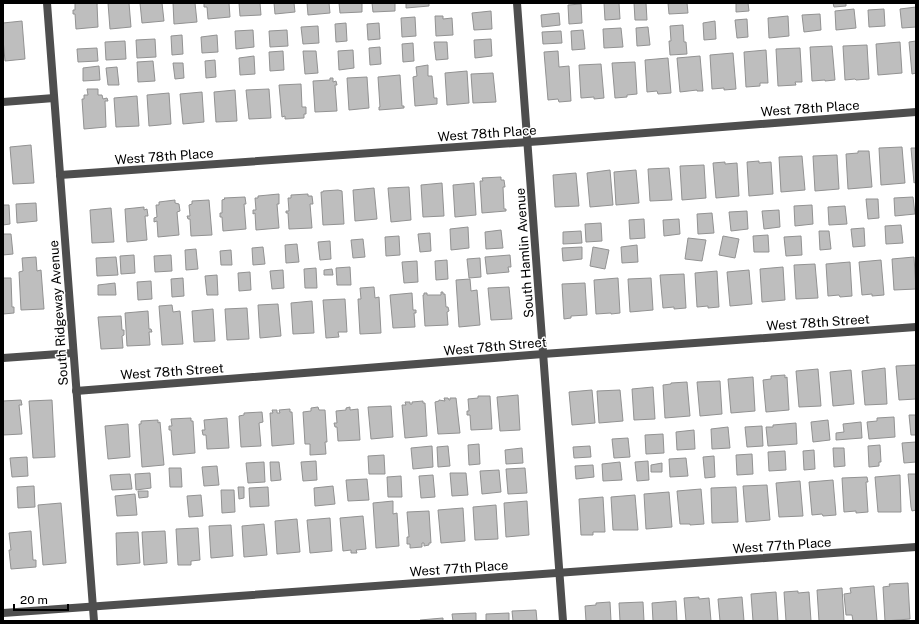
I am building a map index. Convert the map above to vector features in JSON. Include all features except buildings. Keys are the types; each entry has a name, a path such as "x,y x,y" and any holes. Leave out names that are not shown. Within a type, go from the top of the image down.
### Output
{"street":[{"name":"South Ridgeway Avenue","path":"47,3 94,621"},
{"name":"South Hamlin Avenue","path":"517,3 563,621"},
{"path":"3,102 54,98"},
{"name":"West 78th Place","path":"60,175 528,142 916,112"},
{"name":"West 78th Street","path":"76,391 543,354 916,327"},
{"path":"3,358 73,353"},
{"name":"West 77th Place","path":"3,613 916,547"}]}
